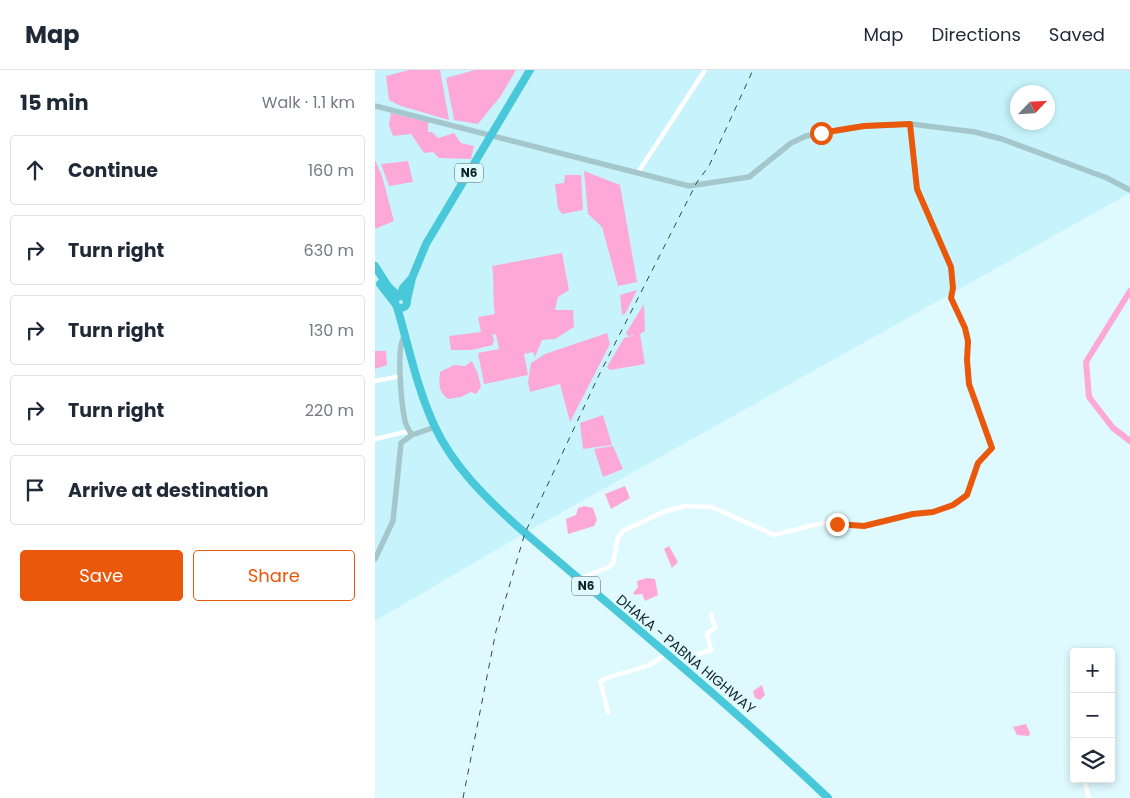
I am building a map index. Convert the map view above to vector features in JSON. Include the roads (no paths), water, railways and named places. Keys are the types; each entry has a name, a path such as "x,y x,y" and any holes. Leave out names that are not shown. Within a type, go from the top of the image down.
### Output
{"highway":[{"name":"N6","path":"400,301 403,288 411,278 426,244 530,70"},
{"name":"DHAKA - PABNA HIGHWAY","path":"375,266 385,287"},
{"name":"DHAKA - PABNA HIGHWAY","path":"375,275 400,301 405,334 416,376 435,427 466,474 491,503 578,579 677,661 767,740 828,798"}],"main road":[{"path":"375,106 689,186 741,180 749,177 791,143 806,136 864,126 910,124 975,132 1002,139 1107,178 1130,190"},
{"path":"405,334 401,342 401,376 405,422 410,433"},
{"path":"375,560 393,521 401,443 410,433 435,427"}],"street":[{"path":"639,172 705,70"},
{"path":"578,579 609,568 613,563 618,538 623,531 663,512 685,506 712,506 768,533 780,534 822,524 864,526 913,514 933,512 953,505 967,495 978,463 992,448 969,384 968,341 965,328 951,298 953,288 951,267 917,189 910,124"},
{"path":"375,382 401,376"},
{"path":"375,439 410,433"},
{"path":"677,661 711,650 707,633 715,628 711,614"},
{"path":"608,712 600,681 646,667 661,658 666,652"},
{"path":"1085,783 1089,798"}],"waterway":[{"path":"1130,291 1086,362 1089,397 1113,428 1130,441"}],"railway":[{"path":"463,798 496,631 525,533 599,375 697,182 709,166 753,70"}]}
